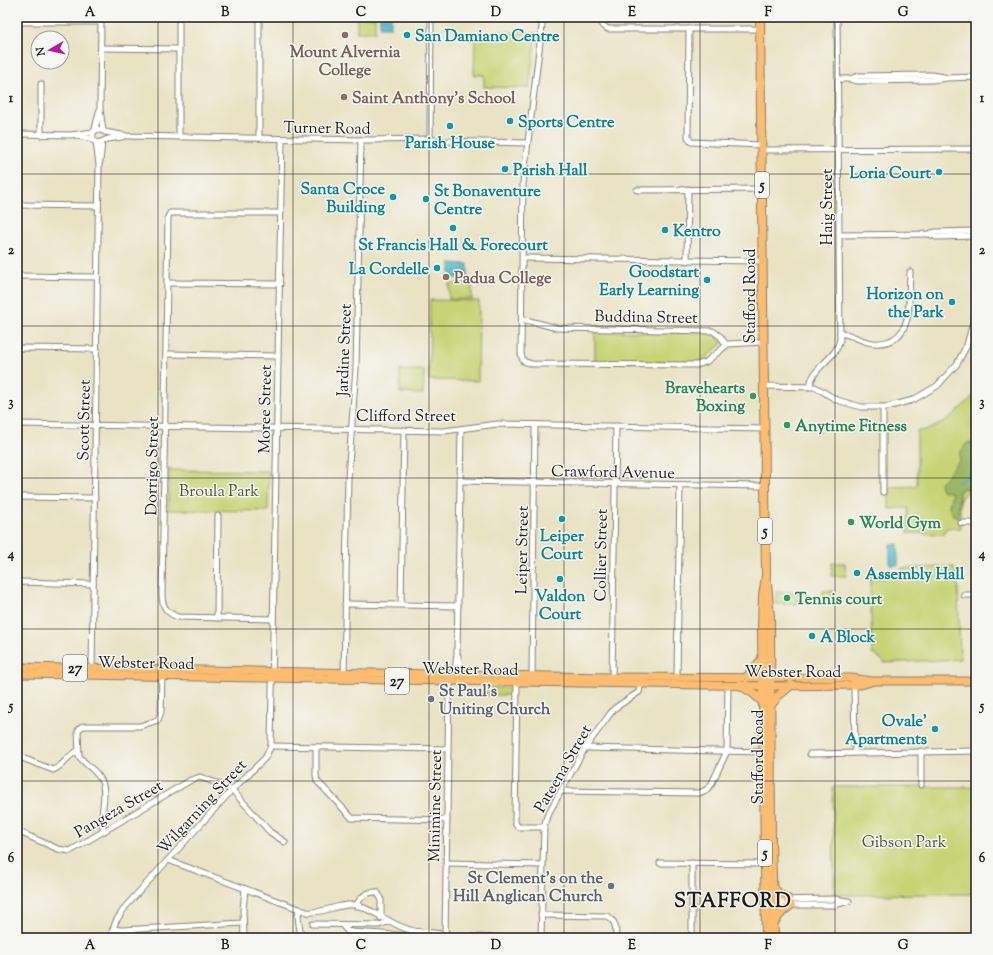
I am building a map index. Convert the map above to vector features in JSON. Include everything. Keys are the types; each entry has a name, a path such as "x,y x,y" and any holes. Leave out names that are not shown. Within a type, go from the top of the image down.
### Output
{"highway":[{"name":"Stafford Road","path":"760,17 766,576 769,596 767,704 772,886 766,938"},
{"name":"Stafford Road","path":"766,576 763,596 762,658 767,682"},
{"path":"746,678 762,658"},
{"path":"740,685 767,704 792,685"},
{"name":"Stafford Road","path":"767,704 764,752 765,864 774,938"},
{"path":"772,886 779,894 790,902 773,923"}],"main road":[{"name":"Webster Road","path":"17,667 92,672 452,678 517,682 641,680 740,685 767,682 976,681"},
{"name":"Webster Road","path":"17,674 92,672"},
{"name":"Webster Road","path":"452,678 463,675 532,676 612,680"},
{"name":"Webster Road","path":"641,680 676,677 746,678 792,685 853,681"}],"street":[{"path":"259,17 259,138"},
{"path":"430,139 431,17"},
{"path":"543,17 523,183 521,354 523,361 532,364 697,365 706,362 726,345 736,342 763,342"},
{"path":"602,17 604,28 610,29 689,30 760,28"},
{"name":"Haig Street","path":"810,386 813,377 839,345 840,333 837,17"},
{"path":"17,22 101,19 100,109 104,131 103,141"},
{"path":"179,137 180,23"},
{"path":"689,30 688,137 691,142 761,148 839,150 976,149"},
{"path":"101,48 179,49"},
{"path":"838,79 849,79 858,82 976,77"},
{"path":"41,84 41,135"},
{"path":"94,141 94,131 100,109"},
{"name":"Turner Road","path":"17,134 71,135 94,131 104,131 127,136 361,140 430,139 439,141 527,142"},
{"name":"Turner Road","path":"71,135 94,141 103,141 127,136"},
{"name":"Moree Street","path":"273,675 282,139"},
{"name":"Jardine Street","path":"344,676 348,465 356,368 361,140"},
{"name":"Scott Street","path":"94,141 99,165"},
{"name":"Scott Street","path":"92,672 98,206 99,165 103,141"},
{"path":"687,261 688,189"},
{"path":"637,190 762,189"},
{"path":"17,205 98,206"},
{"name":"Dorrigo Street","path":"273,618 178,617 169,613 163,605 164,426 168,217 170,213 281,213"},
{"path":"839,235 928,234 936,232 976,231"},
{"path":"928,234 936,237 976,236"},
{"path":"523,258 762,261"},
{"path":"840,333 848,334 872,343 889,341 900,334 906,325 909,313 910,272"},
{"path":"17,276 97,277"},
{"path":"167,283 280,284"},
{"path":"764,386 810,386 817,388 838,400 858,406 883,407 913,400 941,382 954,368 965,349 976,311"},
{"name":"Buddina Street","path":"522,319 557,328 713,331 721,337 726,345"},
{"path":"17,348 97,349"},
{"path":"166,354 278,356"},
{"path":"883,407 883,492"},
{"name":"Clifford Street","path":"17,424 404,430 461,429 488,424 764,429"},
{"name":"Leiper Street","path":"532,676 535,425"},
{"name":"Collier Street","path":"612,680 616,426"},
{"path":"461,429 457,653 459,668 463,675"},
{"path":"401,605 404,430"},
{"name":"Crawford Avenue","path":"460,481 765,486"},
{"path":"676,677 680,484"},
{"path":"17,497 95,498"},
{"path":"217,618 218,516"},
{"path":"961,523 976,523"},
{"path":"17,582 93,584"},
{"path":"964,595 976,595"},
{"path":"345,604 458,606"},
{"name":"Minimine Street","path":"445,936 449,688 457,653"},
{"path":"104,831 101,821 103,794 102,782 95,771 80,758 78,751 78,732 81,727 140,726 158,720 160,712 162,674"},
{"path":"273,675 271,746 448,749"},
{"name":"Pateena Street","path":"541,937 544,827 547,816 585,748 610,714 639,692 641,680"},
{"path":"853,681 855,752"},
{"path":"517,682 515,821 516,825 519,827 544,827"},
{"path":"561,791 699,793 706,790 711,785 727,751 728,685"},
{"name":"Wilgarning Street","path":"110,938 113,929 126,906 231,791 265,758 271,746"},
{"path":"316,747 317,781 352,818 447,820"},
{"path":"585,748 764,752"},
{"path":"17,756 54,770 72,754 78,751"},
{"path":"921,751 921,785"},
{"path":"810,754 976,751"},
{"name":"Pangeza Street","path":"17,831 65,852 195,778 202,778 221,784 231,791 270,832 285,842"},
{"path":"168,860 299,909 314,912 341,906 357,906 388,922 418,932 445,936 541,937"},
{"path":"660,863 765,864"},
{"path":"692,863 692,938"},
{"path":"446,864 543,865"},
{"path":"244,938 243,923 245,889"},
{"path":"357,906 361,898 370,892 377,892 381,898 381,918"},
{"path":"769,902 835,899 850,901 834,905 790,902"},
{"path":"299,909 298,916 301,938"},
{"path":"541,915 607,916 612,919 616,926 616,938"},
{"path":"314,924 379,925 388,922"},
{"path":"113,929 122,930 243,923"},
{"path":"342,925 347,931 352,932 412,936 418,932"},
{"path":"17,932 23,938"}],"green space":[{"path":"357,17 375,17 375,32 357,32"},
{"path":"487,32 536,33 529,88 484,87 484,75 474,75 475,38 486,35"},
{"path":"449,284 472,284 472,299 449,299"},
{"path":"430,300 479,301 478,381 429,380"},
{"path":"595,331 716,333 722,343 709,355 698,362 595,362"},
{"path":"400,370 424,370 423,394 400,393"},
{"path":"976,393 976,485 972,485 960,499 961,528 946,528 944,534 908,533 908,508 889,509 889,491 886,487 917,486 917,431 934,427 950,418"},
{"path":"967,443 971,443 976,450 976,491 965,488 961,489 959,493 958,517 953,515 949,506 952,493 942,490 940,483 959,461 960,453"},
{"name":"Broula Park","path":"169,470 269,471 268,511 168,510"},
{"path":"832,563 845,563 846,576 832,576"},
{"path":"954,567 958,585 960,659 885,663 875,654 872,654 870,578 902,577 902,568"},
{"path":"823,591 833,591 833,604 823,604"},
{"name":"Tennis court","path":"776,592 798,592 798,604 776,604"},
{"path":"484,687 509,688 511,690 511,695 484,695"},
{"name":"Gibson Park","path":"833,787 976,787 976,894 834,895"}],"water":[{"path":"380,17 391,17 391,27 380,27"},
{"path":"450,263 468,264 468,278 450,278"},
{"path":"890,544 898,544 898,565 890,565"}],"waterway":[{"path":"957,483 976,472"}],"place":[{"name":"Mount Alvernia College","path":"345,35"},
{"name":"San Damiano Centre","path":"407,35"},
{"name":"Saint Anthony's School","path":"344,97"},
{"name":"Sports Centre","path":"510,121"},
{"name":"Parish House","path":"450,126"},
{"name":"Parish Hall","path":"505,169"},
{"name":"Loria Court","path":"939,172"},
{"name":"Santa Croce Building","path":"393,197"},
{"name":"St Bonaventure Centre","path":"426,199"},
{"name":"St Francis Hall & Forecourt","path":"453,228"},
{"name":"Kentro","path":"665,230"},
{"name":"La Cordelle","path":"437,268"},
{"name":"Padua College","path":"446,277"},
{"name":"Goodstart Early Learning","path":"707,280"},
{"name":"Horizon on the Park","path":"952,302"},
{"name":"Bravehearts Boxing","path":"753,396"},
{"name":"Anytime Fitness","path":"787,425"},
{"name":"Leiper Court","path":"562,519"},
{"name":"World Gym","path":"851,522"},
{"name":"Assembly Hall","path":"857,573"},
{"name":"Valdon Court","path":"560,579"},
{"name":"Tennis court","path":"787,598"},
{"name":"A Block","path":"812,636"},
{"name":"St Paul's Uniting Church","path":"431,699"},
{"name":"Ovale' Apartments","path":"935,729"},
{"name":"St Clement's on the Hill Anglican Church","path":"611,886"}],"district":[{"name":"STAFFORD","path":"733,900"}]}
